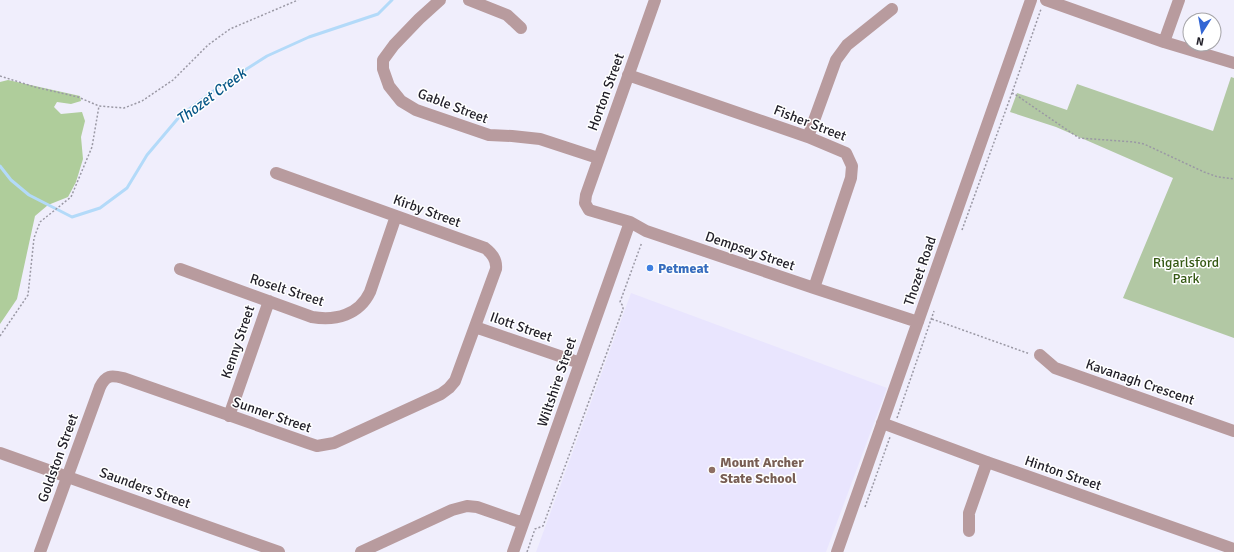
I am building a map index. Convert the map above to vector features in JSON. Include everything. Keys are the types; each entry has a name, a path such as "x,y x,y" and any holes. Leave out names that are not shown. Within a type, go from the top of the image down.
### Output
{"street":[{"name":"Gable Street","path":"440,0 418,19 394,45 383,60 383,69 388,86 401,101 416,110 489,135 540,139 598,158"},
{"path":"469,0 507,15 521,28"},
{"name":"Horton Street","path":"586,195 655,0"},
{"name":"Thozet Road","path":"836,552 888,425 1031,0"},
{"path":"1164,42 1179,0"},
{"path":"1044,4 1234,63"},
{"path":"808,137 836,60 847,45 892,9"},
{"name":"Fisher Street","path":"628,74 808,137 846,153 852,166 851,178 814,288"},
{"name":"Kirby Street","path":"276,173 486,248 491,252 497,263 475,327"},
{"name":"Dempsey Street","path":"586,195 585,203 589,210 630,222 646,231 814,288 924,319"},
{"name":"Roselt Street","path":"180,269 312,317 323,318 341,316 354,311 366,300 396,216"},
{"name":"Wiltshire Street","path":"513,552 630,222"},
{"name":"Kenny Street","path":"229,416 268,301"},
{"name":"Ilott Street","path":"475,327 580,363"},
{"name":"Sunner Street","path":"108,377 115,376 123,378 317,446 334,444 440,394 449,388 459,373 475,327"},
{"name":"Kavanagh Crescent","path":"1040,354 1055,368 1234,431"},
{"name":"Goldston Street","path":"40,552 100,387 103,381 108,377"},
{"name":"Hinton Street","path":"888,425 987,462 1234,549"},
{"name":"Saunders Street","path":"0,453 279,552"},
{"path":"969,531 969,513 987,462"},
{"path":"361,552 452,510 467,506 477,507 523,523"}],"path":[{"path":"0,76 35,87 78,97 100,106 124,108 142,101 173,80 208,45 230,29 298,0"},
{"path":"961,232 964,228 1044,4"},
{"path":"1012,93 1079,138 1144,144 1204,172 1218,177 1234,179"},
{"path":"0,336 28,295 34,238 40,222 71,197 92,147 100,106"},
{"path":"527,552 536,529 543,526 623,309 620,302 642,242"},
{"path":"865,508 888,425 924,319 934,311 933,307"},
{"path":"924,319 1028,353 1040,354"}],"shaded area":[{"name":"Mount Archer State School","path":"631,293 887,388 826,552 536,552"}],"green space":[{"name":"Rigarlsford Park","path":"1231,77 1234,78 1234,338 1123,298 1173,178 1056,127 1010,112 1017,93 1067,110 1077,84 1213,131"},
{"path":"8,80 80,96 81,101 71,104 57,102 54,107 61,114 82,112 85,121 81,137 83,159 76,182 68,197 48,205 35,216 17,299 0,324 0,82"}],"waterway":[{"name":"Thozet Creek","path":"0,166 11,180 29,195 72,217 100,208 127,188 147,155 180,116 223,84 267,56 309,37 378,14 392,0"}],"place":[{"name":"Petmeat","path":"650,268"},
{"name":"Mount Archer State School","path":"712,470"}]}
